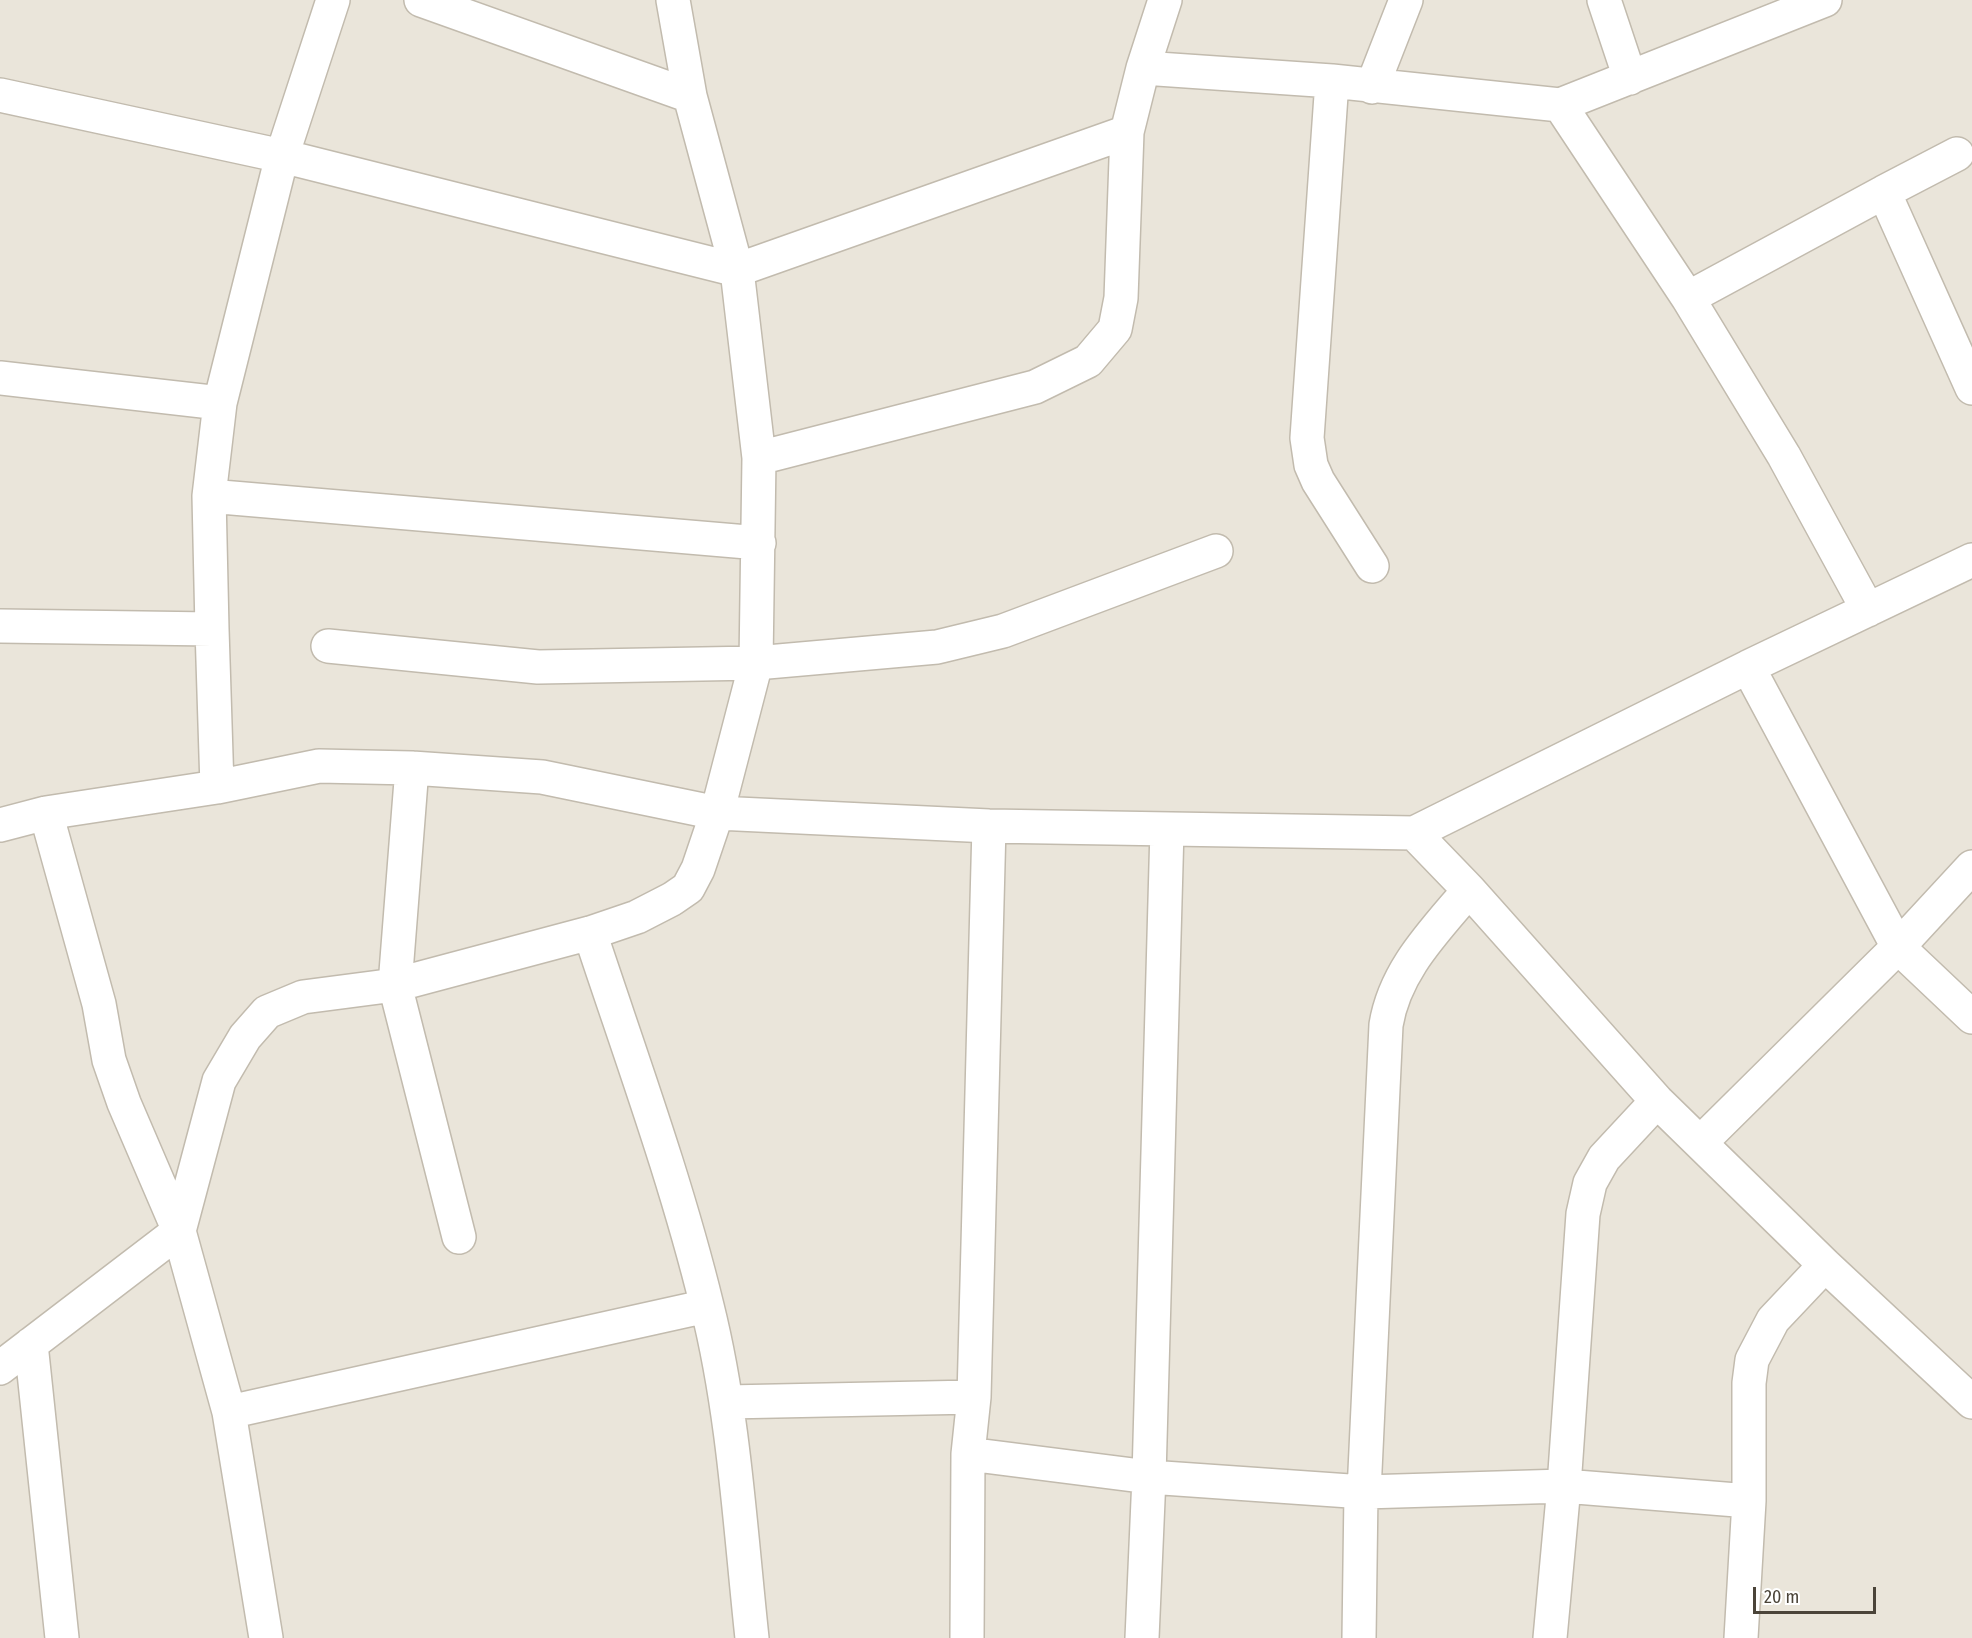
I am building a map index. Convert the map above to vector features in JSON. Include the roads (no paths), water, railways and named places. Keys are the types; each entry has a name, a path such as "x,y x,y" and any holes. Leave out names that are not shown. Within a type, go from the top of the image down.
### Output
{"street":[{"path":"217,787 209,496 220,403 282,156 333,0"},
{"path":"421,0 690,96"},
{"path":"0,1368 179,1231 219,1081 245,1037 267,1012 303,997 395,985 590,933 638,917 672,899 688,888 698,869 717,813 756,663 759,458 737,270 690,96 676,0"},
{"path":"759,458 1035,387 1088,361 1115,329 1121,298 1127,132 1143,68 1165,0"},
{"path":"1372,87 1406,0"},
{"path":"1604,0 1630,78"},
{"path":"1143,68 1332,81 1560,105 1826,0"},
{"path":"1332,81 1307,438 1311,465 1318,481 1372,566"},
{"path":"0,95 282,156 737,270 1127,132"},
{"path":"1560,105 1688,298 1784,456 1868,610"},
{"path":"1688,298 1884,192 1967,156"},
{"path":"1884,192 1972,388"},
{"path":"0,378 220,403"},
{"path":"209,496 759,543"},
{"path":"328,646 538,667 756,663 937,647 1003,631 1216,551"},
{"path":"0,825 46,813 217,787 320,766 412,768 542,777 717,813 989,826 1414,833 1748,667 1972,560"},
{"path":"0,626 212,629"},
{"path":"1748,667 1898,947 1972,1017"},
{"path":"412,768 395,985 459,1238"},
{"path":"46,813 99,1004 110,1060 124,1103 179,1231 229,1412 266,1638"},
{"path":"967,1638 968,1454 974,1397 989,826"},
{"path":"1142,1638 1149,1478 1167,829"},
{"path":"1414,833 1469,890 1657,1101 1825,1265 1972,1402"},
{"path":"1700,1143 1898,947 1972,867"},
{"path":"1359,1638 1361,1492 1364,1492 1386,1025 1389,1007 1402,976 1423,944 1469,890"},
{"path":"590,933 665,1156 707,1306 727,1402 752,1638"},
{"path":"1551,1638 1564,1486 1582,1214 1590,1183 1604,1158 1657,1101"},
{"path":"1741,1638 1749,1501 1749,1383 1752,1360 1773,1320 1825,1265"},
{"path":"229,1412 707,1306"},
{"path":"31,1344 62,1638"},
{"path":"727,1402 974,1397"},
{"path":"968,1454 1149,1478 1364,1492 1564,1486 1749,1501"}]}
